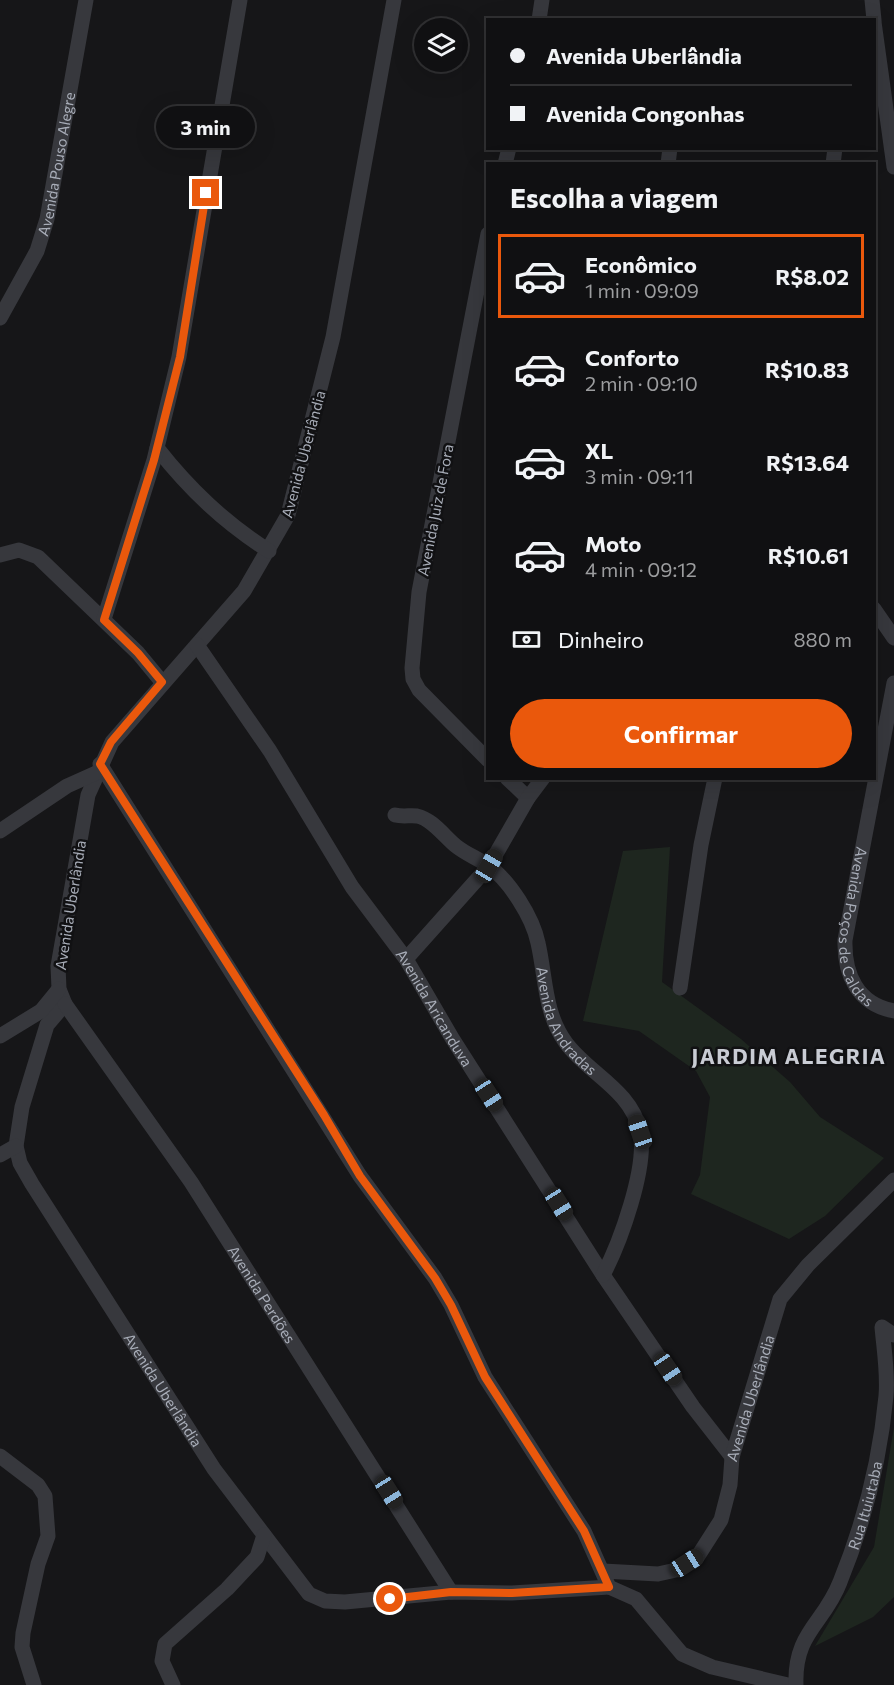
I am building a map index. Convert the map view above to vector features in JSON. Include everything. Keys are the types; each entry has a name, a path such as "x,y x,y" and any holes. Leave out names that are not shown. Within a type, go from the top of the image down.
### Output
{"street":[{"name":"Avenida Pouso Alegre","path":"0,318 38,251 47,219 86,0"},
{"path":"104,620 131,539 180,357 240,0"},
{"name":"Avenida Uberlândia","path":"394,0 333,337 288,515 244,591 111,742 98,768 88,795 58,966 59,989 65,1004 46,1025 22,1107 16,1146 20,1163 214,1468 309,1594 316,1599 345,1602 451,1592 512,1593 609,1587"},
{"path":"539,18 542,0"},
{"path":"872,0 874,18"},
{"path":"876,50 881,123 894,167"},
{"name":"Avenida Juiz de Fora","path":"486,244 419,592 412,668 413,679 419,690 486,758"},
{"path":"157,448 206,505 269,551"},
{"path":"0,555 19,550 38,557 138,653 162,682"},
{"path":"876,612 894,638"},
{"name":"Avenida Aricanduva","path":"197,645 270,751 352,887 405,959 452,1038 603,1275 693,1407 732,1458"},
{"name":"Avenida Poços de Caldas","path":"876,777 894,683"},
{"path":"0,831 98,768 324,1115 360,1176 435,1278 451,1305 485,1377 584,1531 609,1587 636,1599 682,1654 712,1667 788,1685"},
{"path":"509,780 528,798"},
{"path":"405,959 489,866 528,798 542,780"},
{"path":"680,987 701,845 716,780"},
{"name":"Avenida Poços de Caldas","path":"876,780 845,940 845,960 851,980 863,997 885,1009 894,1011"},
{"name":"Avenida Andradas","path":"395,815 416,816 429,821 463,852 489,866 523,906 538,941 546,997 561,1035 582,1061 599,1073 629,1105 640,1132 642,1155 633,1193 613,1255 603,1275"},
{"path":"0,1036 41,1011 59,989"},
{"name":"Avenida Perdões","path":"65,1004 191,1182 451,1592"},
{"path":"0,1155 16,1146"},
{"name":"Avenida Uberlândia","path":"603,1571 658,1574 675,1570 698,1556 721,1520 730,1485 732,1458 780,1299 808,1265 894,1180"},
{"name":"Rua Ituiutaba","path":"796,1685 798,1652 806,1635 839,1586 867,1507 886,1395 882,1327 894,1335"},
{"path":"0,1456 38,1485 45,1497 48,1536 38,1564 23,1640 28,1671 34,1685"},
{"path":"173,1685 162,1661 165,1644 178,1629 227,1589 257,1557 264,1535"}],"shaded area":[{"path":"670,847 662,982 741,1039 790,1082 820,1117 884,1158 825,1216 789,1239 691,1194 700,1175 710,1097 696,1071 639,1031 583,1021 623,851"},
{"path":"894,1427 894,1597 873,1617 815,1646 874,1547"}],"district":[{"name":"JARDIM ALEGRIA","path":"789,1055"}],"route":[{"path":"206,193 180,357 147,485 104,620 138,653 162,682 111,742 100,764 324,1115 360,1176 435,1278 451,1305 485,1377 584,1531 595,1551 609,1587 512,1593 451,1592 390,1599"}]}
